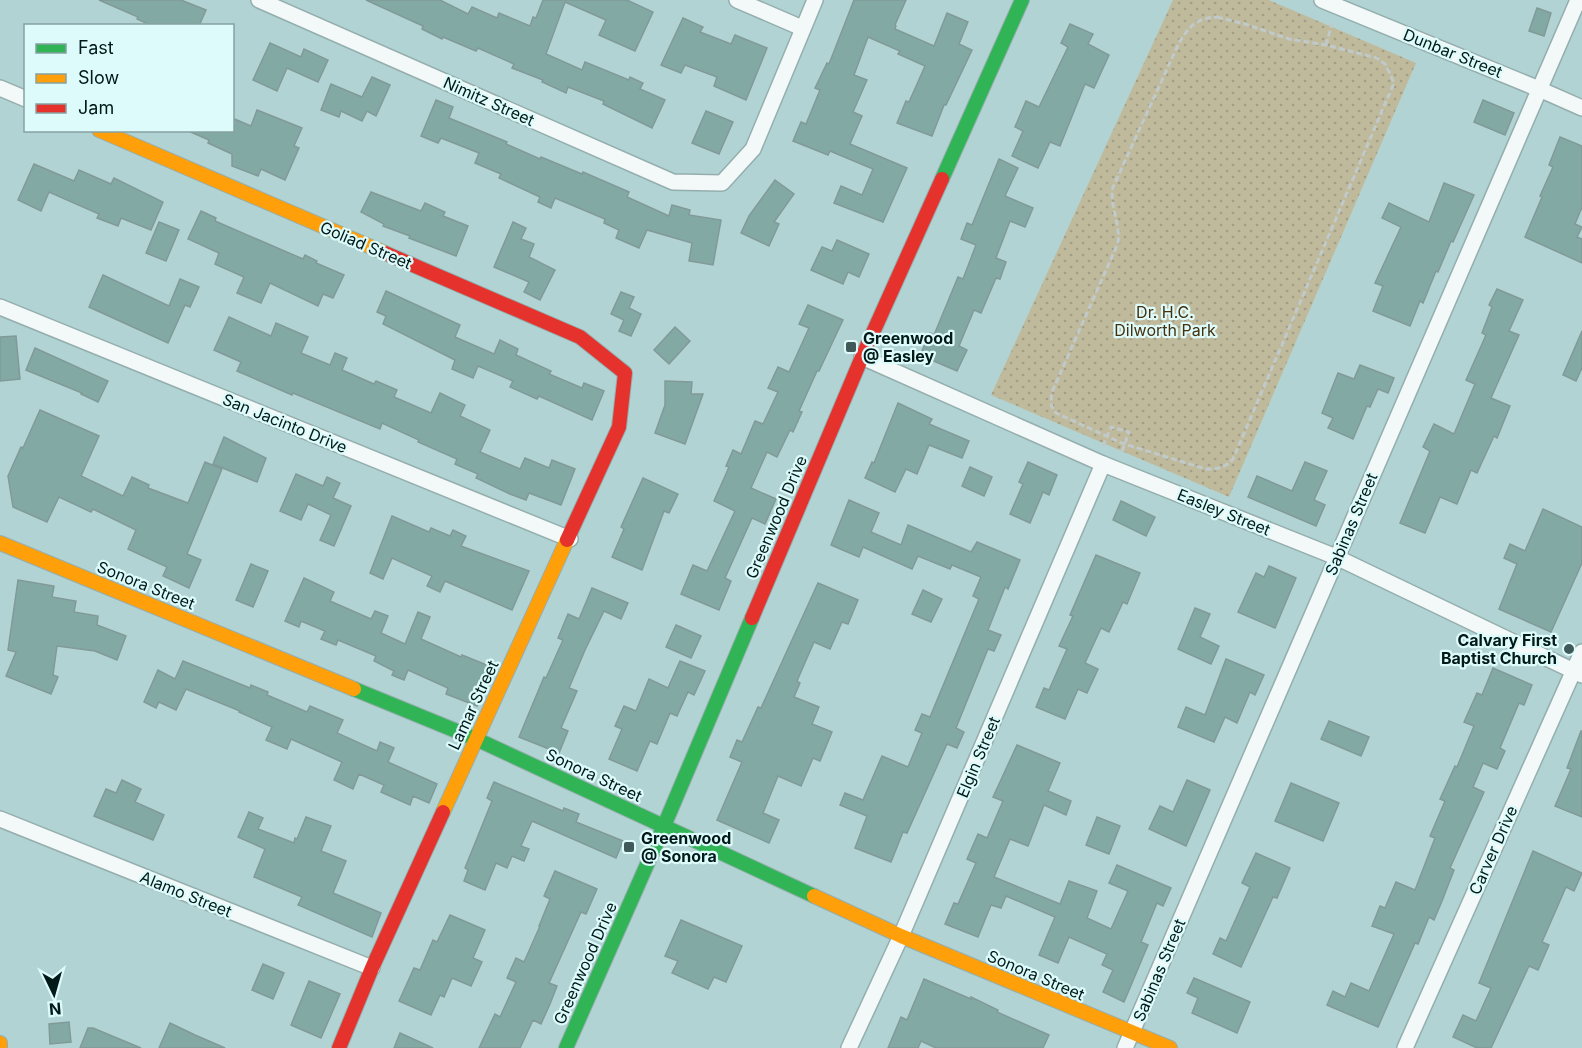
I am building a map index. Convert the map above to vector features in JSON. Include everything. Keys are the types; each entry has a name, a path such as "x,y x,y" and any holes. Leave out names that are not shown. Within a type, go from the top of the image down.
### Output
{"street":[{"name":"Nimitz Street","path":"260,0 673,182 722,183 753,149 802,28"},
{"path":"737,0 802,28 815,0"},
{"name":"Greenwood Drive","path":"566,1048 664,826 862,357 1022,0"},
{"name":"Dunbar Street","path":"1322,0 1582,108"},
{"name":"Sabinas Street","path":"1128,1041 1578,0"},
{"path":"0,88 24,98"},
{"name":"Goliad Street","path":"104,132 580,337 625,373"},
{"name":"San Jacinto Drive","path":"0,307 570,539"},
{"name":"Easley Street","path":"862,357 1103,464 1336,557 1578,673"},
{"name":"Lamar Street","path":"339,1048 372,968 619,428 625,373"},
{"name":"Elgin Street","path":"849,1048 901,936 1103,464"},
{"name":"Sonora Street","path":"0,543 476,739 1128,1041 1170,1048"},
{"name":"Carver Drive","path":"1405,1048 1578,673 1582,652"},
{"name":"Alamo Street","path":"0,819 372,968"},
{"path":"0,1043 0,1048"}],"path":[{"path":"1217,17 1289,39 1326,45 1377,58 1386,64 1394,83 1233,459 1227,466 1206,469 1124,444 1056,413 1051,408 1052,392 1118,243 1119,234 1112,204 1113,187 1179,43 1191,25 1200,20 1217,17"},
{"path":"1326,45 1332,23"},
{"path":"1103,446 1111,427 1129,432 1121,454"}],"green space":[{"name":"Dr. H.C. Dilworth Park","path":"1173,0 1269,0 1416,63 1229,497 991,395"}],"building":[{"path":"99,0 181,0 206,10 200,24 148,24 137,19 138,17"},
{"path":"366,0 440,0 468,14 472,7 497,18 499,13 530,26 543,0 627,0 653,12 635,51 599,35 606,20 565,2 546,54 582,70 585,62 629,80 630,77 643,83 640,89 665,100 652,128 603,104 604,101 568,87 566,93 542,82 543,80 512,68 514,64 478,48 476,51 443,37 442,39 422,29 423,26"},
{"path":"854,0 906,0 895,29 934,46 947,13 968,22 959,44 972,50 944,105 932,136 897,123 925,66 898,54 900,51 868,37 854,75 867,80 853,112 862,116 850,144 907,168 883,222 834,203 841,186 862,195 873,169 830,151 828,155 793,141 801,122 806,124 820,90 815,88 827,63 829,64"},
{"path":"1537,8 1551,13 1544,36 1529,31"},
{"path":"683,18 703,27 700,32 731,44 735,35 767,48 746,100 714,86 717,77 685,65 681,73 661,65"},
{"path":"1070,24 1093,34 1088,44 1109,55 1094,88 1085,84 1060,146 1050,142 1038,168 1012,156 1023,131 1015,127 1026,101 1039,107 1068,47 1061,43"},
{"path":"270,43 301,57 304,49 328,60 318,82 287,68 277,91 253,80"},
{"path":"372,77 390,85 376,116 367,111 362,121 341,111 339,117 321,110 331,84 362,97"},
{"path":"436,100 453,107 449,118 507,142 506,144 540,159 541,157 582,174 583,172 629,192 627,197 669,216 672,205 690,210 689,215 721,220 713,265 689,261 692,243 647,230 639,248 616,238 619,230 604,223 605,219 555,198 551,208 538,202 540,197 499,178 501,174 475,163 479,153 441,138 438,143 421,136"},
{"path":"1483,100 1514,113 1505,135 1474,122"},
{"path":"257,110 302,128 294,146 299,148 285,180 261,169 258,176 232,166 232,154 191,132 234,132 234,119 251,126"},
{"path":"706,111 733,122 719,154 692,143"},
{"path":"1560,137 1582,146 1582,207 1575,224 1582,227 1577,237 1582,239 1582,263 1525,237 1553,167 1549,165"},
{"path":"999,159 1018,168 1005,196 1033,208 1025,227 1010,221 996,258 1006,262 1000,279 996,278 981,313 974,310 959,346 967,350 957,371 920,355 930,333 934,335 958,277 963,279 976,245 961,239 967,223 972,225"},
{"path":"34,164 74,181 79,170 111,184 114,178 163,202 151,230 121,218 118,226 97,218 99,214 49,192 41,211 18,200"},
{"path":"775,180 794,194 774,222 779,224 769,246 741,233 749,216"},
{"path":"1444,183 1474,195 1438,272 1436,271 1423,303 1420,301 1410,326 1373,311 1383,286 1375,283 1401,227 1382,218 1389,203 1429,222"},
{"path":"371,192 421,211 425,203 445,212 443,216 468,226 456,256 383,226 384,224 361,212"},
{"path":"201,211 216,218 215,221 303,259 305,255 317,261 316,263 344,275 333,298 323,294 318,306 270,283 261,303 237,293 244,277 215,264 219,253 188,239"},
{"path":"159,222 179,230 166,261 146,253"},
{"path":"513,222 526,228 521,239 534,244 529,257 555,270 540,300 524,292 529,282 494,267"},
{"path":"837,240 869,254 859,277 848,272 843,284 811,270 822,247 832,251"},
{"path":"103,275 169,306 180,279 199,287 190,307 185,305 168,343 89,307"},
{"path":"1497,289 1523,300 1509,331 1519,335 1491,398 1510,406 1497,438 1494,436 1477,473 1471,470 1457,504 1440,497 1425,533 1400,523 1430,451 1423,447 1434,424 1454,434 1475,384 1466,380 1486,335 1482,333 1492,307 1489,305"},
{"path":"386,291 460,325 455,337 494,354 500,340 518,349 516,355 551,371 549,374 582,388 584,383 604,391 592,420 539,396 537,399 510,387 513,381 478,366 473,378 452,369 455,360 383,324 386,316 377,312"},
{"path":"621,292 634,297 629,308 641,314 631,336 619,331 624,320 611,314"},
{"path":"808,305 843,320 799,411 802,412 793,432 790,430 777,457 767,452 751,488 776,499 765,524 752,518 725,578 731,581 719,610 681,594 693,565 707,571 735,511 714,501 729,467 726,466 733,450 741,454 755,421 763,424 778,392 768,388 778,367 789,372 809,328 799,324"},
{"path":"229,317 271,336 276,323 308,337 301,353 330,365 335,353 347,358 342,370 374,384 376,381 397,390 394,397 431,413 440,393 465,405 460,416 490,430 480,452 520,469 525,458 549,468 552,460 575,469 561,505 529,493 526,500 510,494 476,478 478,474 455,464 457,459 382,423 380,429 237,371 241,362 214,350"},
{"path":"675,327 690,341 669,364 654,350"},
{"path":"1582,331 1582,368 1576,381 1563,375"},
{"path":"16,336 20,379 0,381 0,337"},
{"path":"35,348 108,381 98,402 26,370"},
{"path":"1360,365 1394,378 1388,393 1378,389 1370,407 1367,406 1353,439 1328,428 1333,418 1322,413 1338,373 1354,379"},
{"path":"665,381 692,382 691,394 703,394 685,444 655,433 665,405"},
{"path":"898,403 932,419 929,424 969,441 962,458 929,445 917,474 906,469 895,492 865,478 872,462 874,463"},
{"path":"40,410 99,436 81,476 123,496 132,477 149,485 148,488 188,503 205,462 222,469 187,554 201,560 189,588 163,576 167,567 128,549 136,530 93,509 91,512 59,497 47,522 13,507 8,476"},
{"path":"224,437 266,458 257,482 213,464"},
{"path":"1028,462 1057,475 1049,495 1043,492 1030,523 1010,514 1023,484 1019,482"},
{"path":"1305,462 1327,471 1314,500 1325,505 1316,526 1248,497 1257,476 1292,491"},
{"path":"970,467 992,477 984,496 962,486"},
{"path":"296,474 323,486 327,477 340,483 333,498 351,506 334,546 320,540 331,515 308,504 301,520 280,511"},
{"path":"643,478 678,494 669,513 664,511 642,570 612,557 624,529 621,527"},
{"path":"849,500 879,513 871,532 901,545 908,525 971,552 977,542 1020,560 1008,589 1005,587 988,630 1001,635 994,651 988,649 956,728 964,732 957,748 947,744 907,833 903,832 891,862 855,848 867,816 840,805 845,793 863,800 882,756 908,767 922,733 915,730 922,714 930,717 979,599 973,596 981,577 952,565 950,569 918,556 912,569 863,547 859,557 831,545"},
{"path":"1121,501 1155,517 1146,536 1113,520"},
{"path":"1543,509 1582,527 1582,563 1551,632 1499,609 1517,564 1504,558 1510,544 1525,551"},
{"path":"392,516 429,532 431,528 450,536 453,530 466,536 461,546 529,571 512,610 445,581 440,592 427,586 432,576 392,558 383,579 370,573"},
{"path":"1096,555 1140,573 1127,604 1123,602 1109,632 1101,628 1085,663 1098,669 1087,693 1078,689 1065,719 1036,707 1044,688 1049,690 1067,649 1059,646"},
{"path":"251,564 268,571 253,607 236,600"},
{"path":"1269,566 1296,578 1275,628 1238,612 1256,573 1264,577"},
{"path":"304,578 334,592 330,601 371,619 375,611 388,616 381,633 405,644 418,612 430,617 421,639 461,657 462,655 494,668 477,706 446,694 448,688 408,670 404,680 392,675 394,671 374,661 376,656 338,640 336,645 321,639 325,631 301,621 299,627 285,621"},
{"path":"18,580 54,586 52,597 76,601 74,612 98,616 97,625 126,636 117,660 95,651 57,646 53,675 58,677 51,694 6,676 16,652 8,650"},
{"path":"818,583 858,600 848,624 842,622 830,649 814,642 797,681 800,683 794,697 819,707 812,724 832,732 820,761 813,758 801,786 778,776 763,813 779,820 769,843 717,820 742,762 730,757 737,740 742,742 758,707 761,708"},
{"path":"592,588 628,603 621,619 604,611 585,650 569,688 577,691 561,728 568,731 559,753 519,737 544,677 546,678 563,640 558,638 568,614 579,619"},
{"path":"923,590 942,599 931,622 912,614"},
{"path":"1195,608 1210,614 1200,637 1219,646 1211,664 1178,649"},
{"path":"676,625 701,636 691,658 666,647"},
{"path":"1226,659 1264,675 1255,695 1250,692 1237,723 1225,717 1214,742 1178,727 1186,707 1205,715"},
{"path":"183,661 250,688 251,685 268,692 267,695 307,712 310,706 343,720 337,733 377,751 380,742 394,748 388,762 437,784 429,803 413,796 410,805 381,792 384,785 359,774 353,789 334,780 342,762 291,739 287,749 266,740 272,727 186,689 176,710 159,702 156,708 144,702 158,670 175,679"},
{"path":"680,661 705,671 694,695 688,692 677,716 670,713 657,744 650,741 637,771 609,759 622,729 615,726 624,706 636,711 649,679 668,688"},
{"path":"1493,668 1532,685 1524,705 1519,703 1500,748 1505,751 1497,769 1483,763 1473,787 1484,792 1450,868 1454,870 1442,901 1434,920 1429,917 1418,944 1415,943 1378,1027 1327,1005 1333,991 1345,997 1351,983 1369,991 1394,934 1372,926 1380,906 1385,908 1396,882 1415,890 1435,838 1430,836 1445,801 1440,799 1455,766 1457,767 1474,726 1464,722 1477,693 1482,695"},
{"path":"1329,721 1369,737 1361,756 1321,739"},
{"path":"1581,731 1582,817 1555,806 1571,769 1567,768"},
{"path":"1017,745 1060,763 1048,791 1071,801 1066,815 1044,805 1028,846 1010,839 994,877 1060,904 1069,881 1097,891 1087,918 1111,929 1128,891 1109,883 1117,865 1171,888 1163,906 1157,903 1141,942 1148,945 1124,1002 1103,992 1113,970 1102,965 1107,954 1069,937 1058,963 1039,955 1055,917 1006,896 1001,908 991,905 978,937 945,924 954,903 958,904 976,863 967,859 978,834 987,838 1003,801 993,797"},
{"path":"122,780 141,789 135,802 164,815 153,840 94,816 106,789 116,793"},
{"path":"1187,780 1210,790 1186,846 1149,829 1160,806 1173,812"},
{"path":"494,782 563,811 564,808 579,814 576,822 623,841 616,858 532,821 521,846 529,849 524,861 512,856 507,868 496,863 485,890 464,881 468,870 465,868 492,801 487,798"},
{"path":"1291,783 1339,803 1323,841 1275,821"},
{"path":"249,812 263,818 258,829 294,843 306,817 331,826 321,851 346,861 333,893 381,913 372,937 298,905 302,897 254,877 265,849 238,837"},
{"path":"1097,817 1120,826 1109,854 1086,845"},
{"path":"1533,851 1582,873 1574,891 1566,887 1542,942 1549,945 1538,970 1529,966 1491,1048 1477,1048 1453,1037 1463,1015 1476,1021 1491,988 1479,983"},
{"path":"1256,853 1290,868 1277,898 1273,897 1241,967 1213,954 1220,938 1226,941 1250,887 1242,883"},
{"path":"555,871 597,889 586,914 581,912 549,983 557,986 550,1004 541,1024 533,1020 520,1048 479,1048 495,1014 500,1017 516,982 507,978 516,958 524,962 550,899 544,896"},
{"path":"450,915 485,930 473,958 482,962 471,986 452,978 444,997 440,995 431,1015 399,1001 414,968 420,970 433,940 437,942"},
{"path":"681,920 742,946 726,982 714,977 708,989 672,973 678,961 665,956"},
{"path":"263,964 284,973 273,999 252,990"},
{"path":"1194,978 1250,1002 1237,1033 1192,1013 1198,998 1187,993"},
{"path":"924,979 971,999 971,997 998,1010 997,1012 1049,1035 1043,1048 936,1048 921,1041 918,1048 888,1048 901,1017 907,1020"},
{"path":"309,981 340,994 321,1038 291,1025"},
{"path":"69,1022 71,1042 50,1044 49,1024"},
{"path":"170,1023 195,1035 225,1048 159,1048"},
{"path":"88,1028 93,1028 141,1048 80,1048"},
{"path":"400,1033 433,1048 394,1048"}],"traffic: fast":[{"path":"942,179 1022,0"},
{"path":"566,1048 664,826 752,618"},
{"path":"354,689 476,739 814,896"}],"traffic: slow":[{"path":"104,132 385,253"},
{"path":"443,812 567,540"},
{"path":"0,543 354,689"},
{"path":"814,896 901,936 1170,1048"},
{"path":"0,1043 0,1048"}],"traffic: jam":[{"path":"752,618 862,357 942,179"},
{"path":"385,253 580,337 625,373 619,427 567,540"},
{"path":"339,1048 372,968 443,812"}],"place":[{"name":"Greenwood @ Easley","path":"851,347"},
{"name":"Calvary First Baptist Church","path":"1569,649"},
{"name":"Greenwood @ Sonora","path":"629,847"}]}
